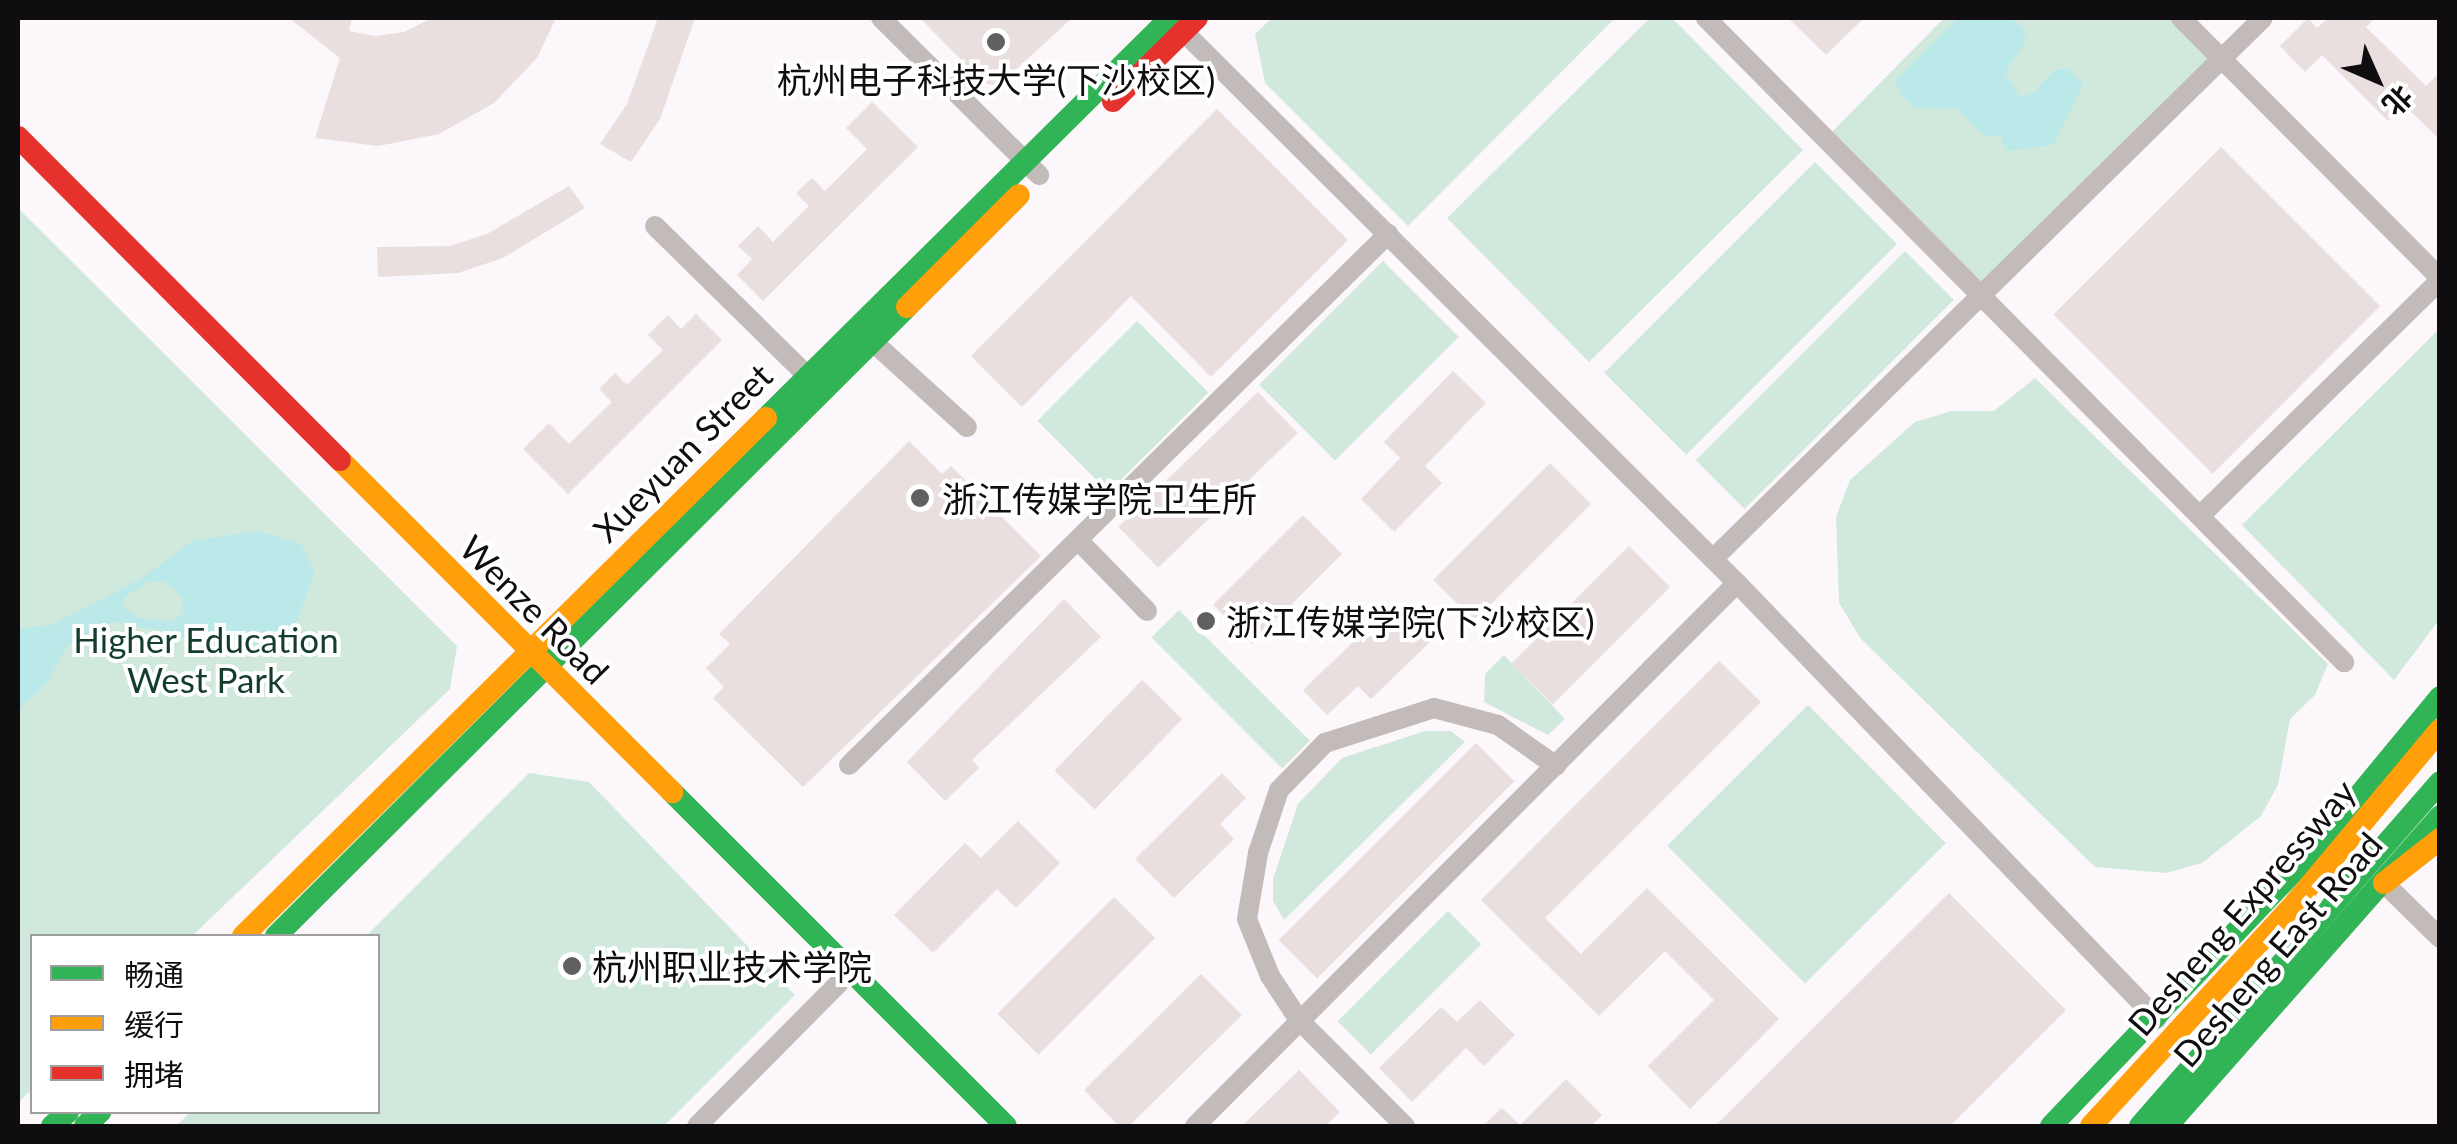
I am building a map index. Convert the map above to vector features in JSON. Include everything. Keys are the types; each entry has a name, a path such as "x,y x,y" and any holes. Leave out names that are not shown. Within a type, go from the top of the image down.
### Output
{"main road":[{"name":"Xueyuan Street","path":"245,934 536,661 1183,22"},
{"name":"Wenze Road","path":"18,137 536,661 1006,1126"},
{"name":"Xueyuan Street","path":"816,383 872,341 1032,169"},
{"name":"Xueyuan Street","path":"278,934 536,661"},
{"name":"Desheng East Road","path":"2051,1126 2314,850 2440,696"},
{"name":"Desheng Expressway","path":"2091,1126 2296,902 2440,730"},
{"name":"Desheng Expressway","path":"2140,1126 2440,782"},
{"name":"Desheng East Road","path":"2167,1126 2440,816"},
{"path":"2384,883 2440,839"}],"street":[{"path":"881,18 1032,169"},
{"path":"1706,18 2344,662"},
{"path":"2181,18 2440,279 2200,516"},
{"path":"1713,559 2263,18"},
{"path":"1183,22 1388,234 1737,583 2157,1019"},
{"path":"654,226 816,383"},
{"path":"849,765 1388,234"},
{"path":"872,341 966,427"},
{"path":"1078,540 1147,611"},
{"path":"1195,1126 1737,583"},
{"path":"1405,1126 1300,1020 1270,976 1247,920 1250,887 1279,790 1325,742 1434,708 1498,725 1556,766"},
{"path":"2384,883 2440,938"},
{"path":"696,1126 850,972"}],"green space":[{"path":"1272,18 1615,18 1408,226 1265,83 1255,34"},
{"path":"1650,18 1672,18 1803,150 1589,362 1447,218"},
{"path":"1944,18 2181,18 2222,58 1981,296 1825,139"},
{"path":"1815,162 1897,244 1686,455 1604,373"},
{"name":"Higher Education West Park","path":"18,208 457,646 450,689 194,934 30,934 30,1091 18,1103"},
{"path":"1905,251 1954,300 1744,509 1696,460"},
{"path":"1383,261 1459,337 1335,460 1259,385"},
{"path":"1137,321 1208,392 1109,492 1037,421"},
{"path":"2439,329 2439,620 2394,680 2242,525"},
{"path":"2035,378 2328,664 2315,695 2290,719 2278,785 2261,816 2202,863 2166,873 2095,867 1861,639 1839,603 1836,517 1850,480 1915,422 1952,411 1994,411"},
{"path":"1179,610 1310,741 1282,768 1151,638"},
{"path":"1504,655 1565,719 1548,735 1484,702 1485,674"},
{"path":"1808,705 1946,843 1805,984 1667,846"},
{"path":"1425,731 1451,731 1465,742 1284,920 1273,901 1273,879 1298,804 1342,758"},
{"name":"杭州职业技术学院","path":"529,773 589,782 795,995 664,1126 176,1126 189,1114 380,1114 380,934 368,934"},
{"path":"1448,911 1481,944 1371,1055 1338,1021"}],"water":[{"path":"1958,18 2010,18 2023,28 2026,40 2005,73 2020,97 2035,92 2054,70 2068,69 2083,85 2053,145 2007,151 2000,136 1985,137 1957,109 1915,108 1902,95 1895,81"},
{"path":"256,531 300,543 315,571 290,640 208,652 177,634 113,622 67,646 46,684 18,710 18,629 53,624 142,578 192,541","holes":["149,581 165,582 182,598 183,612 173,621 138,618 124,607 124,598"]}],"building":[{"path":"289,18 352,18 349,31 376,36 404,32 432,18 556,18 537,58 494,103 439,134 378,146 315,138 340,58"},
{"path":"658,18 695,18 660,119 631,162 600,144 627,104"},
{"name":"杭州电子科技大学(下沙校区)","path":"920,18 1072,18 998,86 984,83"},
{"path":"1788,18 1864,18 1826,55"},
{"path":"2308,18 2317,28 2328,18 2375,18 2366,27 2426,86 2440,72 2440,140 2404,105 2388,121 2322,55 2305,72 2280,46"},
{"path":"872,102 918,147 763,301 737,275 752,259 738,246 758,226 773,242 809,206 796,193 812,178 825,191 867,149 846,128"},
{"path":"1217,109 1348,240 1211,377 1131,296 1022,407 971,356"},
{"path":"2221,147 2380,306 2213,474 2053,315"},
{"path":"569,186 585,208 503,258 458,273 378,277 377,247 450,246 487,234"},
{"path":"696,314 722,340 568,494 523,449 549,423 569,444 612,402 599,389 615,373 627,385 663,350 648,335 668,315 681,329"},
{"path":"1453,371 1486,403 1425,466 1442,483 1394,532 1361,499 1400,458 1384,442"},
{"path":"1258,392 1298,433 1158,568 1118,527"},
{"path":"909,441 942,474 951,466 1041,556 803,787 713,698 724,687 706,668 730,644 719,634"},
{"path":"1550,463 1591,504 1474,621 1433,580"},
{"path":"1303,515 1342,554 1252,644 1213,605"},
{"path":"1629,546 1670,587 1553,704 1512,663"},
{"path":"1064,599 1101,637 972,760 979,768 945,801 907,762"},
{"path":"1395,602 1432,640 1371,699 1358,686 1327,715 1303,690"},
{"path":"1719,661 1761,702 1545,918 1581,954 1647,888 1779,1019 1690,1109 1648,1066 1714,1000 1665,951 1599,1016 1481,900"},
{"path":"1142,680 1182,719 1095,810 1054,771"},
{"path":"1476,743 1514,781 1317,978 1279,940"},
{"path":"1222,773 1246,798 1220,824 1234,839 1174,898 1135,859"},
{"path":"1018,821 1060,863 1016,908 997,889 933,953 894,915 965,843 981,858"},
{"path":"1949,893 2066,1010 1950,1126 1715,1126"},
{"path":"1114,897 1155,938 1038,1055 997,1014"},
{"path":"1201,974 1242,1015 1129,1126 1119,1126 1084,1090"},
{"path":"1480,1000 1515,1035 1484,1066 1466,1048 1412,1102 1379,1068 1441,1007 1457,1022"},
{"path":"1299,1070 1340,1112 1325,1126 1242,1126"},
{"path":"1566,1079 1602,1115 1591,1126 1483,1126 1502,1108 1520,1125"}],"traffic: fast":[{"path":"766,418 1170,18"},
{"path":"278,934 907,307"},
{"path":"2051,1126 2314,850 2440,697"},
{"path":"2140,1126 2440,782"},
{"path":"672,792 1006,1126"},
{"path":"2167,1126 2440,816"},
{"path":"52,1126 66,1114"},
{"path":"85,1126 98,1114"}],"traffic: slow":[{"path":"907,307 1019,195"},
{"path":"245,934 766,418"},
{"path":"340,460 672,792"},
{"path":"2091,1126 2296,902 2440,730"},
{"path":"2384,883 2440,839"}],"traffic: jam":[{"path":"1113,101 1197,18"},
{"path":"18,137 340,460"}],"place":[{"name":"杭州电子科技大学(下沙校区)","path":"996,42"},
{"name":"浙江传媒学院卫生所","path":"920,498"},
{"name":"浙江传媒学院(下沙校区)","path":"1206,621"},
{"name":"杭州职业技术学院","path":"572,966"}]}
